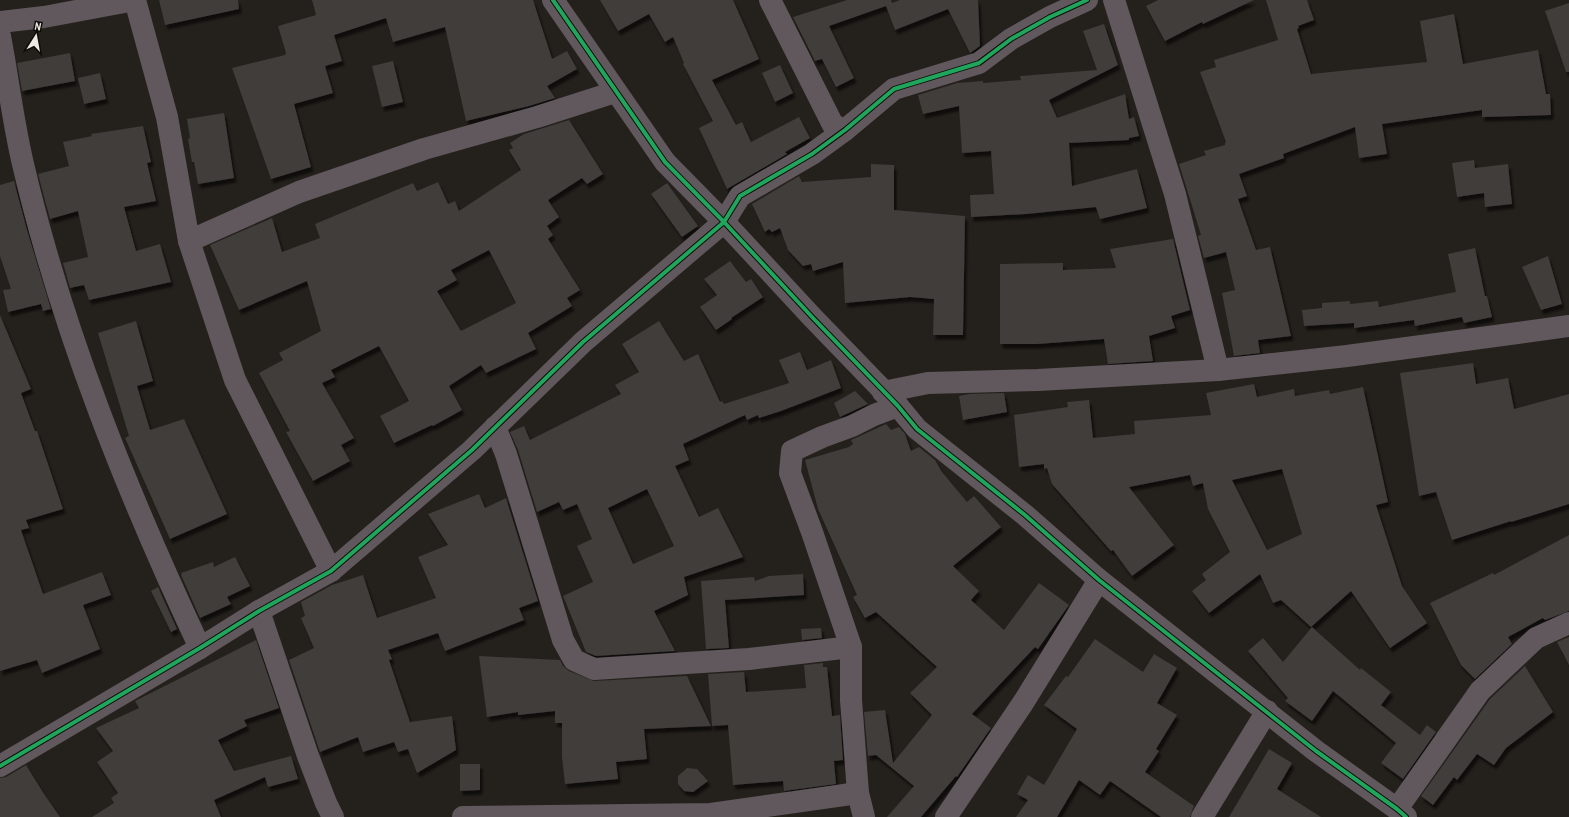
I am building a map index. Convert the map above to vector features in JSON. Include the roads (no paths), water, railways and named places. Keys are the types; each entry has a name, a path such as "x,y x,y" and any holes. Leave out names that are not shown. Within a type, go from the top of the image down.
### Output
{"street":[{"path":"0,22 44,17 135,0 167,117 189,241 235,380 331,571"},
{"path":"553,0 615,92 665,162 724,222 918,429 1025,515 1099,580 1316,751 1402,813 1480,691 1536,638 1569,623"},
{"path":"770,0 833,125 845,130"},
{"path":"0,766 200,648 259,611 331,571 472,450 583,342 724,222 740,196 812,154 845,130 894,89 980,63 1011,39 1050,17 1087,0"},
{"path":"1114,0 1175,194 1218,370"},
{"path":"0,36 22,163 48,262 70,328 124,475 162,565 200,648"},
{"path":"189,241 306,190 424,149 537,117 615,92"},
{"path":"864,817 858,793 850,700 851,647 812,532 790,473 792,451 822,437 852,426 874,415 890,399 928,383 1038,380 1218,370 1347,356 1569,326"},
{"path":"496,427 506,454 563,640 574,660 594,668 749,659 851,647"},
{"path":"946,817 1023,703 1099,580"},
{"path":"259,611 308,756 326,804 333,817"},
{"path":"1202,817 1267,711"},
{"path":"463,817 711,814 858,793"}]}
